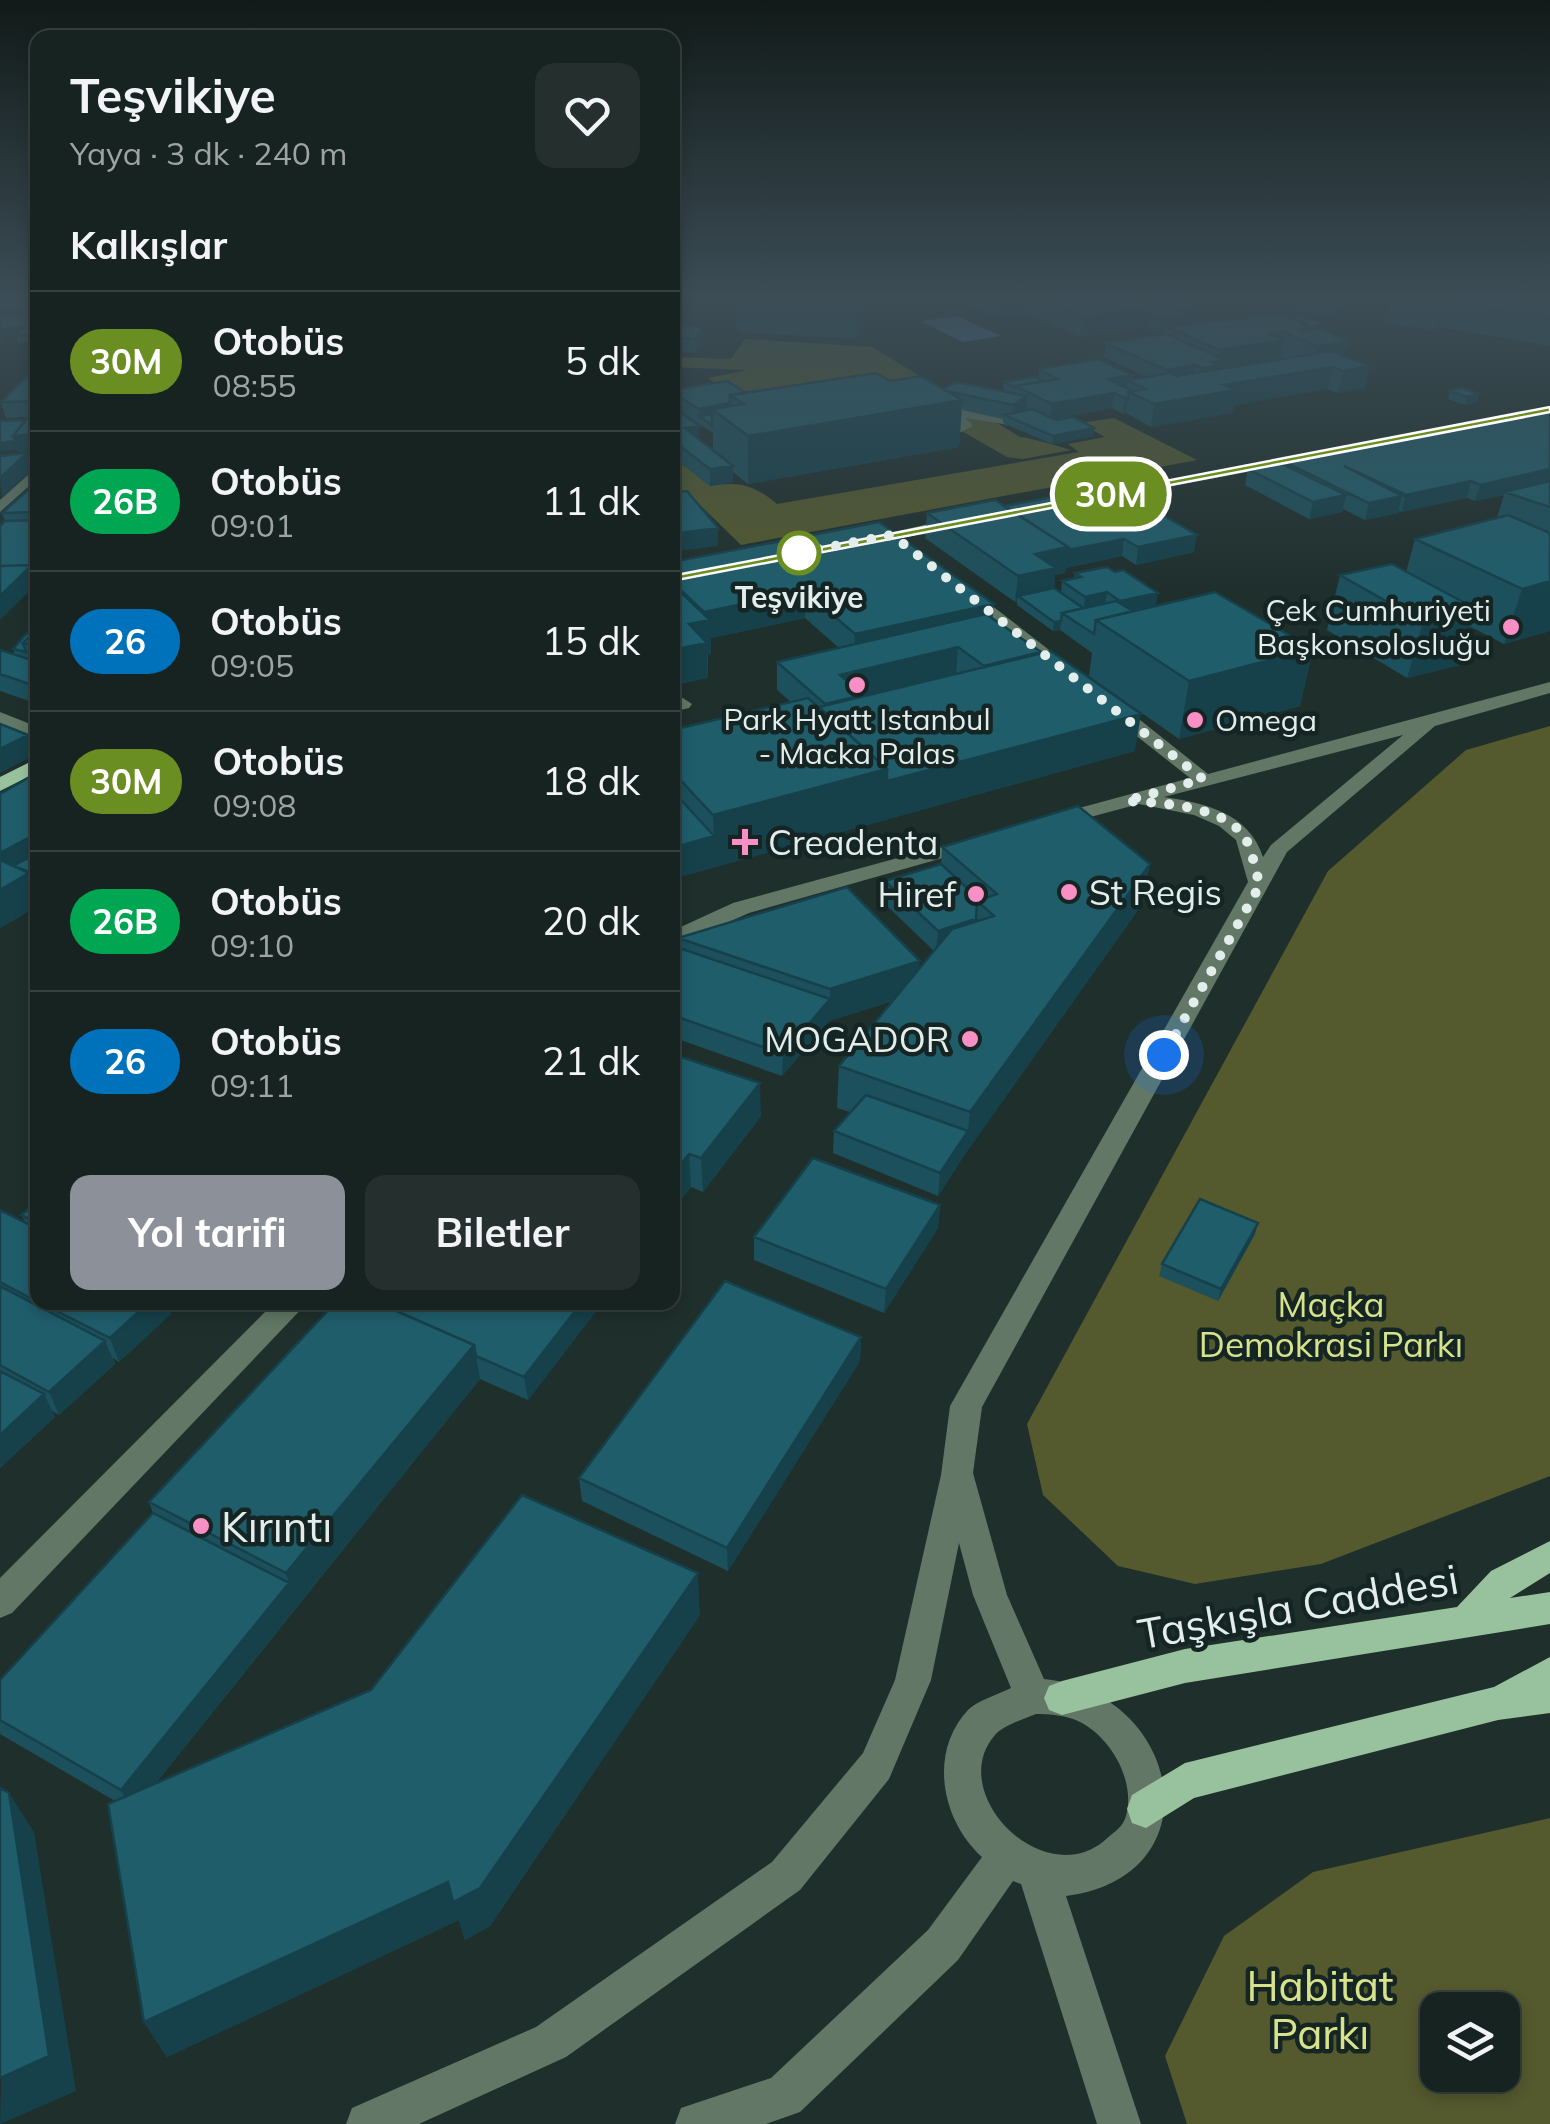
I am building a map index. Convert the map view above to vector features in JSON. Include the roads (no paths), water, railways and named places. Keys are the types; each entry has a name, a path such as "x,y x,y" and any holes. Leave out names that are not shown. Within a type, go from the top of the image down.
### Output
{"main road":[{"path":"1076,501 1426,434"},
{"path":"837,546 966,522"},
{"path":"0,785 30,770"},
{"path":"1466,1622 1503,1582 1550,1556"},
{"name":"Taşkışla Caddesi","path":"1047,1697 1185,1666 1550,1608"},
{"path":"1498,1703 1538,1677 1550,1674"},
{"path":"1146,1809 1185,1782 1498,1703 1550,1696"}],"street":[{"path":"913,412 957,430 983,416"},
{"path":"12,468 30,463"},
{"path":"0,508 30,469"},
{"path":"892,535 908,548"},
{"path":"954,584 1079,682"},
{"path":"1029,828 1203,779 1426,725 1550,687"},
{"path":"1094,694 1203,779"},
{"path":"0,718 30,731"},
{"path":"368,2124 550,2042 786,1876 876,1766 913,1680 957,1473 966,1406 1278,849 1426,725"},
{"path":"1126,801 1179,804 1210,813 1244,836 1260,885"},
{"path":"680,936 740,908 991,838"},
{"path":"0,1602 286,1310"},
{"path":"957,1473 990,1595 1047,1697"},
{"path":"1047,1697 1093,1709 1123,1735 1138,1757 1146,1809 1138,1836 1096,1872 1068,1876 1022,1865 982,1834 965,1804 961,1773 967,1744 982,1720 1005,1703 1047,1697"},
{"path":"697,2124 784,2096 1022,1865"},
{"path":"1022,1865 1119,2124"}],"place":[{"name":"Teşvikiye","path":"799,553"},
{"name":"Çek Cumhuriyeti Başkonsolosluğu","path":"1511,627"},
{"name":"Park Hyatt Istanbul - Macka Palas","path":"857,685"},
{"name":"Omega","path":"1195,720"},
{"name":"Creadenta","path":"745,842"},
{"name":"St Regis","path":"1069,892"},
{"name":"Hiref","path":"976,894"},
{"name":"MOGADOR","path":"970,1039"},
{"name":"Kırıntı","path":"201,1526"}],"park label":[{"name":"Maçka Demokrasi Parkı","path":"1331,1324"},
{"name":"Habitat Parkı","path":"1320,2009"}]}
